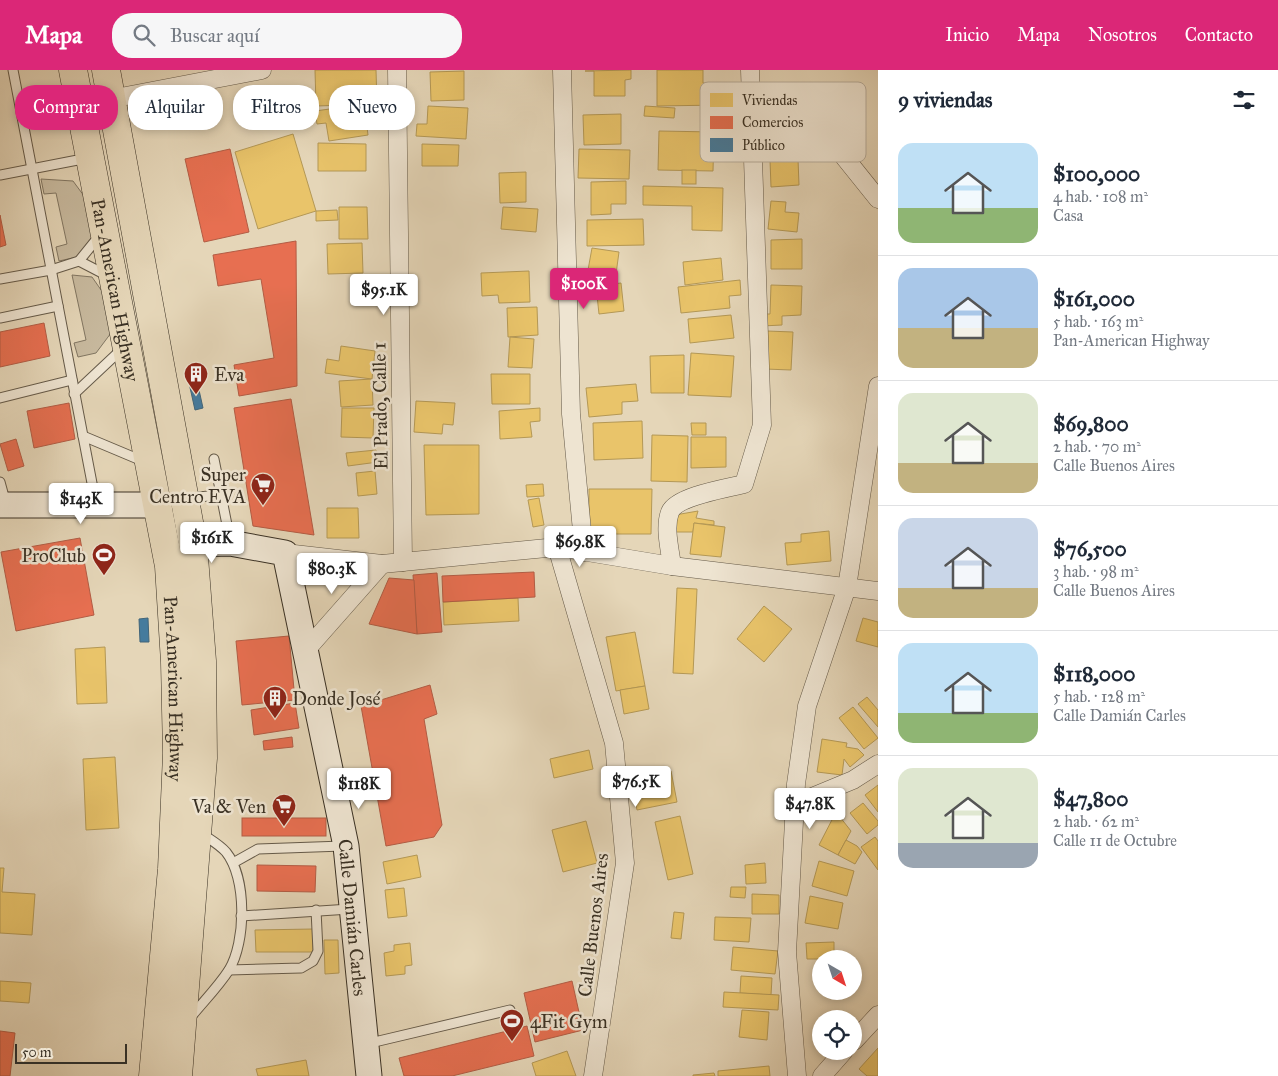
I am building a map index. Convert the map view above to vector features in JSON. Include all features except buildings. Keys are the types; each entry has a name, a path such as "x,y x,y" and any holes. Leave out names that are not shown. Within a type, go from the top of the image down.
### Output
{"highway":[{"name":"Pan-American Highway","path":"72,70 75,85"},
{"name":"Pan-American Highway","path":"106,70 109,85"},
{"name":"Pan-American Highway","path":"85,130 151,466 177,506 193,544 202,661 203,758 178,1076"},
{"path":"101,130 105,138 141,319 146,331 155,340"},
{"name":"Pan-American Highway","path":"117,130 155,340 177,506 169,566 176,662 178,754 172,869 153,1076"},
{"path":"151,466 172,507 179,541 184,544 193,544"}],"street":[{"path":"118,97 262,70"},
{"name":"El Prado, Calle 1","path":"397,70 403,562"},
{"path":"562,70 571,414 584,552"},
{"path":"672,566 668,532 670,512 679,501 744,484 762,425 753,162"},
{"path":"848,162 878,199"},
{"path":"797,1076 786,952 795,804 807,706 848,587 878,386"},
{"path":"2,497 96,505 177,506 209,532 230,543"},
{"path":"193,544 230,543 286,554 382,564 557,547 672,566 878,592"},
{"name":"Calle Buenos Aires","path":"557,547 614,743 625,863 593,1076"},
{"name":"Calle Damián Carles","path":"286,554 346,846 354,909 369,1076"},
{"path":"307,649 382,564"},
{"path":"795,804 852,780 878,764"},
{"path":"862,1032 878,1014"},
{"path":"822,1076 836,1060"}],"lane":[{"path":"13,70 16,85"},
{"path":"25,130 96,505"},
{"path":"0,174 90,158"},
{"path":"0,279 51,270 79,261 104,231"},
{"path":"79,261 114,279"},
{"path":"0,318 58,306"},
{"path":"74,394 126,344"},
{"path":"0,398 72,380"},
{"path":"83,436 151,466"},
{"path":"214,459 230,543"},
{"path":"177,506 221,495"},
{"path":"182,1028 229,970 240,944 241,890 233,863 225,850 197,830"},
{"path":"233,863 258,849 346,846"},
{"path":"241,916 354,909"},
{"path":"229,970 301,968 313,961 318,951 316,910"},
{"path":"366,1044 510,1010"}],"shaded area":[{"path":"41,179 73,181 87,200 95,233 77,257 59,261 56,247 67,244 56,193 44,194"},
{"path":"72,275 92,277 106,297 114,329 96,353 78,357 74,343 86,340"}],"place":[{"name":"Eva","path":"196,395"},
{"name":"Super Centro EVA","path":"263,506"},
{"name":"ProClub","path":"104,576"},
{"name":"Donde José","path":"275,719"},
{"name":"Va & Ven","path":"284,827"},
{"name":"4Fit Gym","path":"512,1042"}]}
